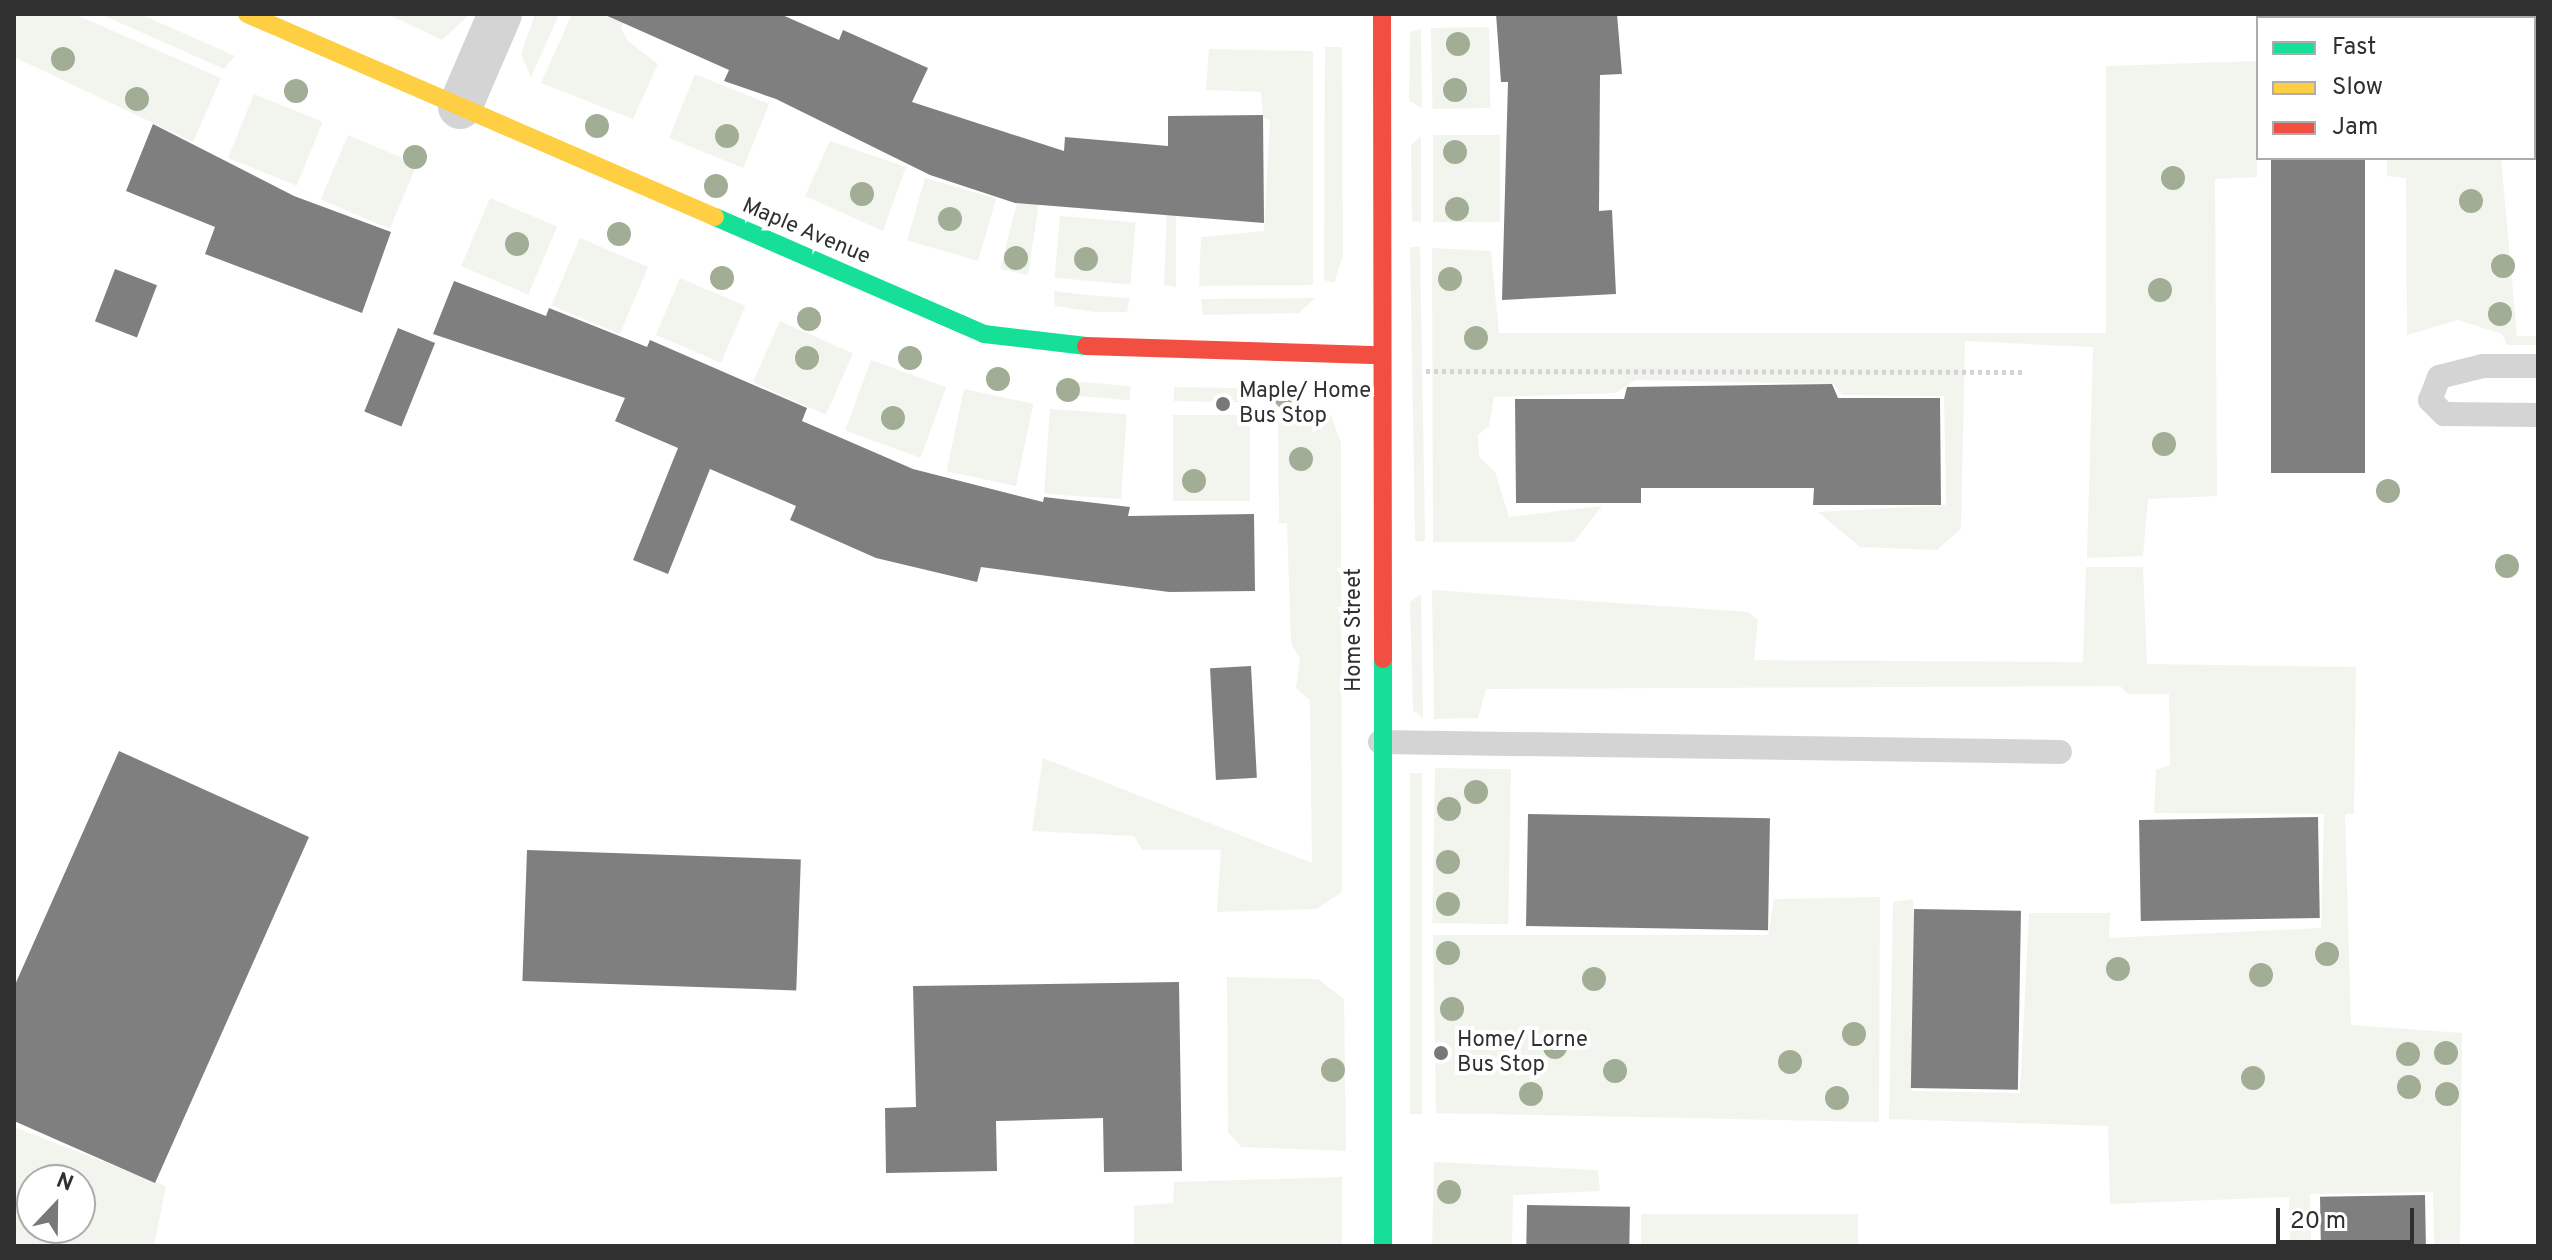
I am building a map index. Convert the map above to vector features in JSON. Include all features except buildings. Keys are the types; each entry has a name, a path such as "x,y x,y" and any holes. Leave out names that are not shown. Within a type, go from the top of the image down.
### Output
{"street":[{"name":"Maple Avenue","path":"247,14 984,334 1036,345 1379,355"},
{"path":"460,107 500,14"},
{"name":"Home Street","path":"1382,14 1379,355 1383,1246"}],"lane":[{"path":"2538,366 2483,366 2439,377 2430,400 2444,414 2538,415"},
{"path":"1380,742 2060,752"}],"path":[{"path":"1425,371 2026,372"}],"shaded area":[{"path":"14,14 74,14 221,78 193,142 14,57"},
{"path":"100,14 140,14 235,56 224,69"},
{"path":"387,14 470,14 442,40"},
{"path":"535,14 559,14 531,77 521,54"},
{"path":"572,14 627,14 621,29 628,41 658,64 633,119 541,83"},
{"path":"1489,27 1490,108 1432,109 1431,28"},
{"path":"1421,29 1422,108 1409,101 1410,32"},
{"path":"1325,47 1342,47 1343,256 1334,283 1324,280"},
{"path":"1209,49 1313,51 1313,285 1199,286 1201,237 1264,231 1270,120 1263,118 1261,92 1206,90"},
{"path":"2256,61 2257,177 2215,179 2217,496 2148,499 2143,556 2087,558 2093,347 1965,341 1961,529 1937,550 1860,547 1818,512 1946,505 1944,396 1842,395 1834,384 1635,380 1616,393 1494,397 1489,426 1478,435 1479,457 1495,472 1509,517 1602,506 1574,542 1433,542 1432,248 1491,251 1499,333 2106,333 2106,66"},
{"path":"695,74 769,104 743,168 669,138"},
{"path":"254,94 323,122 297,186 228,158"},
{"path":"348,135 417,164 390,229 321,199"},
{"path":"1433,135 1500,135 1500,222 1433,222"},
{"path":"1421,136 1421,222 1412,221 1411,145"},
{"path":"830,141 906,167 883,231 805,196"},
{"path":"1030,153 1046,156 1028,275 1000,269"},
{"path":"2387,160 2501,160 2517,336 2538,336 2538,345 2507,345 2502,334 2458,320 2407,335 2406,178 2387,176"},
{"path":"925,178 996,198 978,261 907,240"},
{"path":"1176,184 1176,287 1164,285 1168,185"},
{"path":"490,198 557,227 528,295 461,266"},
{"path":"1060,216 1136,223 1130,284 1055,278"},
{"path":"580,238 648,267 620,334 551,305"},
{"path":"1410,247 1420,247 1425,541 1415,541"},
{"path":"680,278 745,306 721,363 656,335"},
{"path":"1054,291 1130,298 1127,312 1094,312 1055,306"},
{"path":"1315,298 1299,313 1203,315 1201,299"},
{"path":"780,321 853,354 826,415 753,382"},
{"path":"871,360 946,387 921,458 845,430"},
{"path":"1058,380 1131,386 1130,400 1057,394"},
{"path":"1174,387 1248,388 1248,402 1174,401"},
{"path":"964,389 1033,404 1016,486 947,471"},
{"path":"1050,409 1127,414 1121,499 1044,494"},
{"path":"1173,415 1250,415 1250,501 1173,501"},
{"path":"1278,415 1331,415 1341,443 1342,892 1316,909 1217,912 1221,850 1142,850 1134,836 1032,831 1043,758 1312,863 1310,700 1296,688 1300,659 1291,643 1287,523 1279,523"},
{"path":"2086,567 2143,567 2147,664 2356,667 2354,814 2345,814 2351,1025 2462,1033 2460,1246 2434,1246 2433,1192 2310,1194 2311,1246 2290,1246 2289,1197 2110,1204 2108,1126 1889,1119 1893,902 1913,899 1912,1091 2020,1093 2029,913 2110,913 2109,938 2321,928 2324,814 2154,813 2156,770 2170,765 2169,694 2128,694 2120,686 1486,689 1478,718 1434,719 1432,590 1748,612 1758,620 1754,660 2083,662"},
{"path":"1421,594 1423,718 1413,711 1410,602"},
{"path":"1435,768 1511,769 1508,924 1432,923"},
{"path":"1410,773 1422,773 1422,1114 1410,1114"},
{"path":"1880,897 1879,1122 1436,1113 1433,935 1768,935 1774,899"},
{"path":"1227,977 1318,979 1344,999 1346,1151 1241,1147 1228,1132"},
{"path":"14,1127 166,1186 154,1246 14,1246"},
{"path":"1434,1162 1598,1170 1600,1191 1513,1195 1512,1246 1432,1246"},
{"path":"1342,1177 1342,1246 1134,1246 1134,1206 1173,1203 1174,1182"},
{"path":"1641,1214 1858,1214 1858,1246 1641,1246"}],"traffic: fast":[{"path":"715,217 984,334 1086,346"},
{"path":"1383,659 1383,1246"}],"traffic: slow":[{"path":"247,14 715,217"}],"traffic: jam":[{"path":"1382,14 1383,659"},
{"path":"1086,346 1379,355"}],"place":[{"name":"Maple/ Home Bus Stop","path":"1223,404"},
{"name":"Home/ Lorne Bus Stop","path":"1441,1053"}]}
